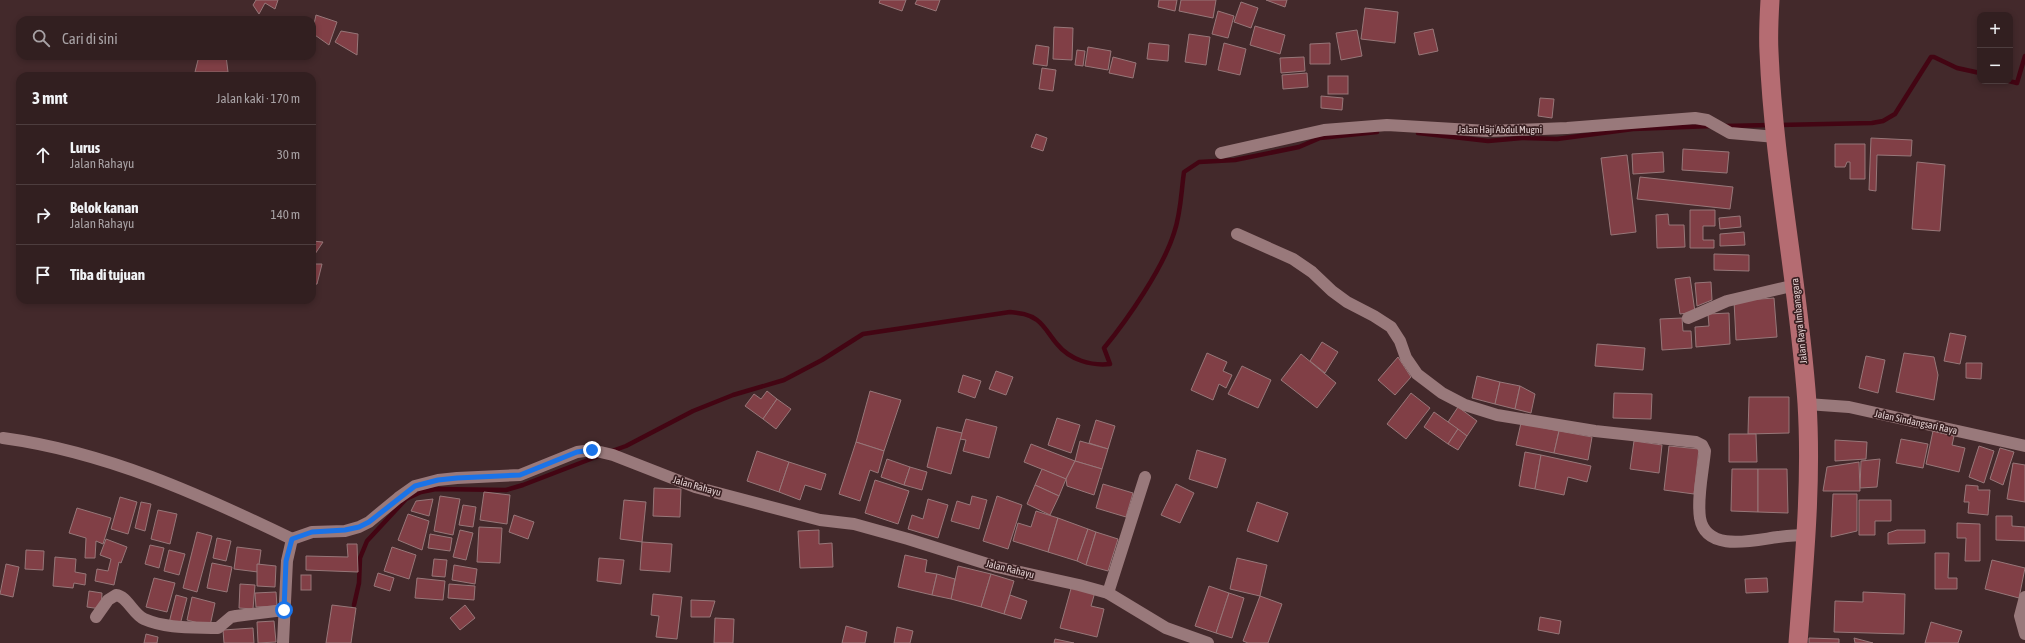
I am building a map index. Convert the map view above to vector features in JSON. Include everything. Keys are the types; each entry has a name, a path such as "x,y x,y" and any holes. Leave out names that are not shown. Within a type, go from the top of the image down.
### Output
{"highway":[{"name":"Jalan Raya Imbanagara","path":"1770,0 1768,51 1775,128 1796,285 1807,404 1808,494 1798,643"}],"street":[{"name":"Jalan Haji Abdul Mugni","path":"1221,153 1324,130 1387,125 1488,131 1567,128 1696,118 1707,120 1726,132 1734,134 1775,128"},
{"path":"1237,234 1293,259 1312,272 1342,299 1391,327 1400,341 1406,358 1417,374 1442,393 1466,405 1497,415 1595,431 1696,442 1702,444 1705,451 1699,504 1703,528 1709,535 1726,541 1750,542 1806,534"},
{"path":"1688,318 1727,301 1796,285"},
{"name":"Jalan Sindangsari Raya","path":"1807,404 1849,407 2025,446"},
{"path":"3,438 67,449 158,478 224,506 292,539 286,561 283,643"},
{"name":"Jalan Rahayu","path":"292,539 312,532 345,530 359,527 369,522 415,486 438,480 457,478 520,475 577,452 592,450 608,453 695,487 820,520 854,524 997,567 1108,593 1166,628 1181,635 1208,643"},
{"path":"1108,593 1145,477"},
{"path":"96,617 111,597 116,595 123,599 137,615 144,619 172,627 218,628 231,617 284,610"},
{"path":"2025,598 2020,616 2025,634"}],"building":[{"path":"256,0 278,0 275,9 265,3 259,14 253,5"},
{"path":"880,0 906,0 902,11 879,3"},
{"path":"917,0 940,0 936,11 915,4"},
{"path":"1159,0 1177,0 1175,11 1158,7"},
{"path":"1181,0 1216,0 1213,18 1179,11"},
{"path":"1266,0 1287,0 1285,7"},
{"path":"1241,2 1258,8 1251,28 1234,22"},
{"path":"1365,8 1398,12 1395,43 1361,39"},
{"path":"1218,11 1234,16 1228,38 1212,34"},
{"path":"316,16 337,22 329,45 316,36"},
{"path":"1255,26 1285,35 1280,54 1250,45"},
{"path":"1054,27 1073,28 1072,60 1053,59"},
{"path":"1433,29 1438,51 1419,55 1414,33"},
{"path":"1357,30 1362,56 1341,60 1336,33"},
{"path":"341,31 358,34 357,55 335,42"},
{"path":"1189,34 1210,37 1206,65 1185,62"},
{"path":"1149,43 1169,45 1168,61 1147,59"},
{"path":"1224,43 1246,49 1240,75 1218,70"},
{"path":"1330,43 1330,64 1310,64 1310,44"},
{"path":"1036,45 1049,47 1047,66 1033,64"},
{"path":"1088,47 1111,51 1108,70 1085,66"},
{"path":"1077,50 1085,51 1083,66 1075,65"},
{"path":"1113,57 1136,63 1133,78 1109,73"},
{"path":"1304,57 1305,71 1281,73 1280,58"},
{"path":"198,60 226,60 228,72 195,72"},
{"path":"1042,68 1056,70 1053,91 1039,89"},
{"path":"1307,73 1308,87 1283,89 1282,75"},
{"path":"1328,76 1348,76 1348,94 1328,94"},
{"path":"1321,96 1343,98 1342,110 1321,108"},
{"path":"1540,98 1554,99 1552,118 1538,116"},
{"path":"1036,134 1047,138 1043,151 1031,147"},
{"path":"1871,138 1912,140 1911,156 1877,155 1876,191 1869,190"},
{"path":"1835,144 1865,144 1865,179 1850,179 1850,162 1847,162 1845,167 1835,167"},
{"path":"1683,149 1729,152 1727,173 1682,170"},
{"path":"1663,152 1664,172 1633,174 1632,154"},
{"path":"1627,155 1636,232 1611,235 1601,158"},
{"path":"1917,162 1945,165 1940,231 1912,229"},
{"path":"1640,177 1733,187 1730,209 1637,199"},
{"path":"1690,210 1715,210 1715,226 1703,226 1703,240 1714,240 1714,248 1690,248"},
{"path":"1668,214 1669,225 1684,225 1685,247 1657,248 1656,215"},
{"path":"1740,216 1741,227 1720,229 1719,218"},
{"path":"1744,232 1745,245 1720,246 1720,234"},
{"path":"316,241 323,242 316,252"},
{"path":"1714,254 1749,255 1749,271 1714,270"},
{"path":"316,264 322,264 317,284"},
{"path":"1690,277 1695,312 1680,314 1675,279"},
{"path":"1711,282 1712,300 1697,306 1695,283"},
{"path":"1774,298 1777,337 1736,340 1734,301"},
{"path":"1729,313 1730,344 1696,347 1695,327 1709,326 1708,314"},
{"path":"1682,318 1683,331 1691,331 1692,348 1662,350 1660,319"},
{"path":"1950,333 1966,336 1960,364 1944,361"},
{"path":"1322,342 1338,352 1325,373 1310,361"},
{"path":"1597,344 1645,348 1643,370 1595,366"},
{"path":"1207,353 1227,362 1223,371 1232,375 1226,388 1219,384 1213,400 1191,390"},
{"path":"1904,353 1934,357 1938,375 1934,400 1896,392"},
{"path":"1301,354 1336,383 1317,408 1281,380"},
{"path":"1866,356 1885,360 1878,393 1859,388"},
{"path":"1398,357 1411,377 1395,395 1378,380"},
{"path":"1966,363 1982,363 1981,379 1966,378"},
{"path":"1242,366 1271,380 1258,408 1228,394"},
{"path":"996,371 1013,377 1006,395 989,389"},
{"path":"963,375 981,381 975,398 958,392"},
{"path":"1477,376 1500,382 1495,404 1472,398"},
{"path":"1500,382 1520,386 1515,409 1495,404"},
{"path":"1520,386 1535,394 1531,413 1515,409"},
{"path":"767,391 777,399 763,419 745,406 754,394 761,399"},
{"path":"870,391 901,400 884,451 856,442"},
{"path":"1411,393 1430,408 1406,439 1387,424"},
{"path":"1614,393 1652,394 1651,419 1613,418"},
{"path":"1749,397 1789,397 1789,433 1748,434"},
{"path":"777,399 791,409 776,429 763,419"},
{"path":"1458,407 1477,421 1467,436 1448,422"},
{"path":"1434,412 1458,429 1448,444 1424,427"},
{"path":"1057,418 1080,425 1071,453 1048,445"},
{"path":"966,419 997,427 989,458 963,451 966,440 960,439"},
{"path":"1096,420 1115,426 1108,449 1089,443"},
{"path":"1521,423 1559,431 1554,453 1516,445"},
{"path":"937,427 962,433 951,474 927,467"},
{"path":"1458,429 1467,436 1458,450 1448,444"},
{"path":"1559,431 1592,437 1588,460 1554,453"},
{"path":"1933,431 1954,436 1952,445 1965,448 1959,472 1926,464"},
{"path":"1729,434 1756,434 1757,462 1729,462"},
{"path":"1901,439 1928,444 1923,468 1896,463"},
{"path":"1835,440 1867,442 1866,459 1835,461"},
{"path":"1080,441 1108,449 1102,469 1075,461"},
{"path":"1634,441 1662,445 1659,473 1630,469"},
{"path":"856,442 884,451 878,473 870,470 860,501 839,494"},
{"path":"1031,444 1075,461 1066,479 1024,462"},
{"path":"1669,446 1699,449 1694,494 1664,490"},
{"path":"1979,446 1994,451 1984,483 1969,477"},
{"path":"2000,448 2014,452 2003,485 1990,479"},
{"path":"1197,450 1226,459 1217,488 1189,479"},
{"path":"757,451 789,462 779,492 747,481"},
{"path":"1525,452 1541,455 1535,489 1519,486"},
{"path":"1541,455 1591,466 1587,482 1568,477 1564,495 1535,489"},
{"path":"887,459 910,467 904,485 881,477"},
{"path":"1880,459 1877,487 1860,488 1861,461"},
{"path":"1075,461 1102,469 1094,495 1067,486 1066,479"},
{"path":"789,462 826,474 821,490 805,485 800,500 779,492"},
{"path":"1859,462 1860,491 1823,491 1827,467"},
{"path":"2013,463 2025,465 2025,502 2007,499"},
{"path":"910,467 927,472 922,490 904,485"},
{"path":"1042,469 1066,479 1059,496 1035,485"},
{"path":"1732,469 1758,469 1758,512 1731,511"},
{"path":"1758,469 1787,469 1788,513 1758,512"},
{"path":"875,480 909,491 898,524 865,513"},
{"path":"1103,484 1133,493 1126,517 1096,508"},
{"path":"1176,484 1194,493 1180,523 1161,515"},
{"path":"1035,485 1059,496 1050,515 1027,504"},
{"path":"1966,485 1978,486 1978,490 1990,490 1988,515 1968,513 1969,502 1964,502"},
{"path":"654,488 681,489 680,517 653,516"},
{"path":"484,492 510,495 507,524 480,520"},
{"path":"1833,494 1857,494 1857,531 1831,537"},
{"path":"440,496 460,499 453,535 434,531"},
{"path":"972,496 987,500 979,529 951,521 957,501 970,505"},
{"path":"997,496 1022,505 1008,549 983,541"},
{"path":"120,497 137,502 128,534 111,529"},
{"path":"433,499 429,516 411,511 416,501"},
{"path":"928,499 948,505 938,538 908,529 912,515 923,519"},
{"path":"624,500 646,502 642,542 620,539"},
{"path":"1859,500 1891,500 1891,521 1875,521 1875,535 1859,535"},
{"path":"141,502 151,504 145,531 135,528"},
{"path":"1257,502 1288,513 1278,542 1247,531"},
{"path":"463,505 476,507 473,527 459,525"},
{"path":"77,508 111,518 103,544 96,541 95,558 85,558 86,538 69,533"},
{"path":"158,510 177,514 170,544 151,539"},
{"path":"1036,511 1058,518 1048,552 1013,541 1018,523 1031,527"},
{"path":"408,514 429,521 422,550 398,540"},
{"path":"514,515 534,522 528,539 509,532"},
{"path":"1996,516 2012,516 2012,526 2025,527 2025,541 1996,540"},
{"path":"1058,518 1088,529 1077,561 1048,552"},
{"path":"1957,523 1980,524 1980,561 1965,561 1966,538 1957,538"},
{"path":"479,527 502,528 500,563 477,562"},
{"path":"1088,529 1096,532 1086,565 1077,561"},
{"path":"460,530 473,533 466,560 453,557"},
{"path":"819,530 819,544 832,543 833,567 800,568 798,531"},
{"path":"1897,530 1925,530 1925,543 1888,544 1888,533"},
{"path":"197,532 212,536 197,592 183,588"},
{"path":"1096,532 1118,539 1108,571 1086,565"},
{"path":"430,534 452,538 450,551 428,548"},
{"path":"217,538 231,541 226,561 213,558"},
{"path":"106,539 127,547 121,563 119,562 114,585 95,581 97,569 108,571 111,559 100,555"},
{"path":"642,542 672,544 670,572 640,570"},
{"path":"347,544 357,544 358,572 306,570 306,556 348,557"},
{"path":"150,545 164,548 159,568 145,564"},
{"path":"237,547 261,550 258,572 234,569"},
{"path":"392,547 416,555 409,579 384,571"},
{"path":"26,550 44,551 43,570 25,569"},
{"path":"169,550 185,554 179,575 164,571"},
{"path":"1935,553 1949,553 1948,578 1957,578 1957,589 1935,589"},
{"path":"905,555 927,560 925,572 937,574 932,595 898,587"},
{"path":"55,557 76,559 75,572 86,574 85,585 74,583 73,588 53,586"},
{"path":"599,558 624,560 621,584 597,581"},
{"path":"1237,558 1267,565 1260,596 1230,589"},
{"path":"434,559 447,560 445,577 432,576"},
{"path":"1992,560 2025,568 2019,598 1985,589"},
{"path":"212,563 232,567 227,592 207,588"},
{"path":"6,564 19,567 13,597 0,594"},
{"path":"257,564 276,566 275,587 257,586"},
{"path":"454,565 477,569 475,584 452,580"},
{"path":"958,566 991,574 981,607 951,599"},
{"path":"378,573 394,578 390,591 374,586"},
{"path":"937,574 955,579 951,599 932,595"},
{"path":"991,574 1014,581 1004,614 981,607"},
{"path":"301,575 311,575 311,590 301,590"},
{"path":"154,578 175,583 167,612 146,607"},
{"path":"417,578 445,581 443,600 415,598"},
{"path":"1767,578 1768,592 1746,593 1745,579"},
{"path":"240,584 255,585 253,609 239,608"},
{"path":"449,584 475,586 474,600 448,598"},
{"path":"1072,585 1095,592 1091,606 1104,609 1097,637 1060,628"},
{"path":"1209,586 1229,593 1216,633 1195,626"},
{"path":"89,591 102,593 101,609 87,607"},
{"path":"276,592 277,606 256,607 255,593"},
{"path":"1863,592 1905,594 1904,634 1834,632 1835,601 1863,602"},
{"path":"1229,593 1244,598 1232,638 1216,633"},
{"path":"653,594 682,597 677,639 656,637 659,616 651,615"},
{"path":"176,595 187,598 180,625 169,623"},
{"path":"1010,595 1027,601 1021,619 1004,614"},
{"path":"1260,596 1282,604 1268,643 1248,643 1243,641"},
{"path":"192,597 215,603 210,626 187,620"},
{"path":"691,600 715,601 710,617 691,617"},
{"path":"332,605 356,608 351,643 326,643"},
{"path":"465,605 475,618 460,630 450,618"},
{"path":"1540,617 1561,621 1559,634 1538,630"},
{"path":"715,618 734,619 733,643 714,643"},
{"path":"274,621 276,642 258,643 257,622"},
{"path":"1931,622 1962,631 1958,643 1925,643"},
{"path":"846,626 867,632 865,643 842,643"},
{"path":"897,627 913,631 910,643 894,643"},
{"path":"253,628 254,643 224,643 223,630"},
{"path":"146,634 158,637 157,643 144,643"},
{"path":"1809,638 1839,639 1839,643 1809,643"},
{"path":"1854,638 1873,643 1855,643"},
{"path":"1055,639 1074,643 1054,643"}],"waterway":[{"path":"2013,82 2017,83 2025,56"},
{"path":"1779,125 1872,123 1883,121 1895,114 1931,57 1957,68 1977,72"},
{"path":"1725,126 1770,125"},
{"path":"1418,133 1488,141 1522,138 1557,139 1633,129 1712,126"},
{"path":"612,451 626,446 693,411 733,395 784,380 822,360 863,334 1014,312 1028,315 1037,320 1043,325 1062,350 1074,358 1088,363 1110,364 1104,348 1124,323 1144,293 1169,247 1178,218 1184,172 1199,162 1235,160 1299,147 1320,138 1377,132"},
{"path":"354,605 359,583 360,558 367,541 406,499 421,492 436,489 506,490 601,455"}],"route":[{"path":"284,610 286,561 288,549 292,539 312,532 345,530 359,527 369,522 415,486 438,480 457,478 520,475 577,452 592,450"}]}
